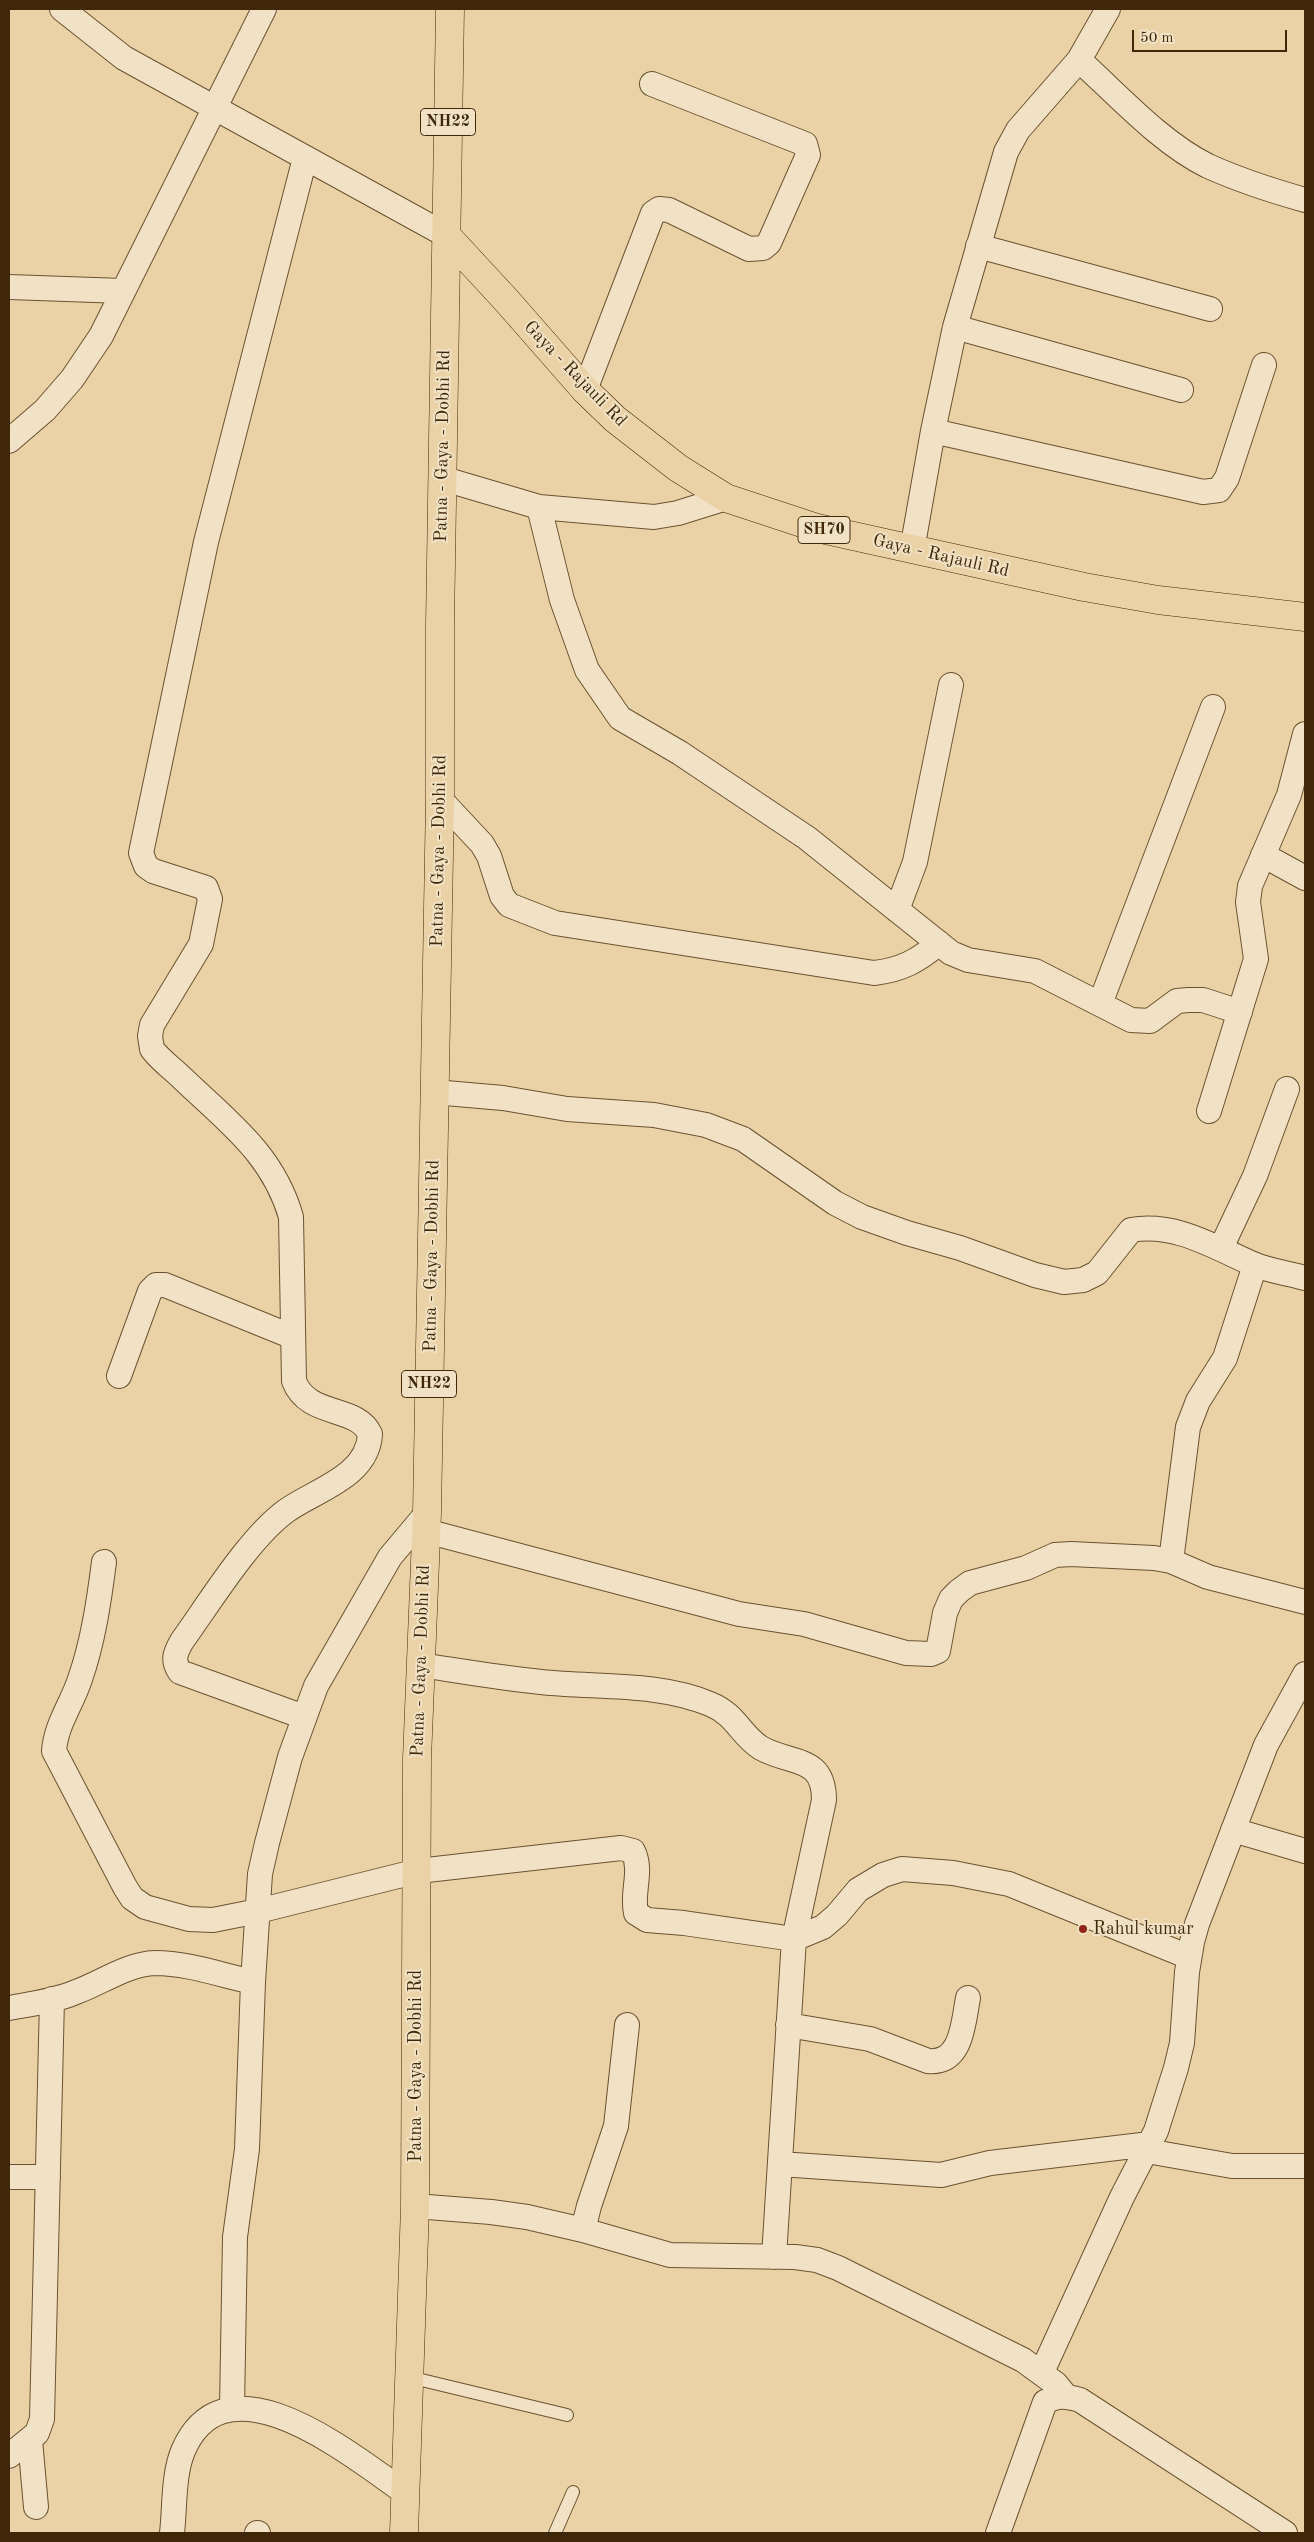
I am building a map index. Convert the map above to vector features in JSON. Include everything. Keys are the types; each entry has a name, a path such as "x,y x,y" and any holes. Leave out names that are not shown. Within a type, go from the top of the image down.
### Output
{"main road":[{"name":"Patna - Gaya - Dobhi Rd","path":"409,2530 406,2493 415,2206 420,1666 427,1522 440,799 440,626 444,479 450,9"},
{"name":"Gaya - Rajauli Rd","path":"446,235 585,390 615,419 647,445 726,498 817,528 912,550 1158,600 1305,617"}],"street":[{"path":"62,9 124,58 446,235"},
{"path":"9,441 45,410 72,379 101,336 264,9"},
{"path":"912,550 933,431 955,328 1006,152 1018,130 1079,60 1108,9"},
{"path":"1079,60 1166,138 1208,165 1274,191 1305,200"},
{"path":"585,390 653,212 659,209 669,210 749,249 763,248 769,243 808,155 805,144 652,84"},
{"path":"304,1716 180,1672 174,1664 175,1652 182,1641 259,1536 288,1509 347,1475 366,1451 370,1442 370,1434 363,1424 313,1404 298,1390 293,1368 291,1217 285,1194 266,1161 152,1049 150,1036 152,1025 204,936 210,893 202,886 153,871 146,866 141,853 206,542 305,158"},
{"path":"978,246 1210,309"},
{"path":"9,287 123,291"},
{"path":"955,328 1181,390"},
{"path":"933,431 1203,492 1211,492 1220,490 1227,478 1264,365"},
{"path":"444,479 539,507 654,517 678,513 726,498"},
{"path":"539,507 562,600 587,670 620,718 680,753 807,838 952,953 968,960 1035,971 1131,1020 1141,1022 1156,1017 1177,1001 1188,1000 1203,1000 1240,1012"},
{"path":"897,910 910,881 917,855 952,685"},
{"path":"1100,1004 1213,707"},
{"path":"1209,1111 1256,959 1248,902 1250,886 1289,795 1305,734"},
{"path":"440,799 482,844 489,856 502,896 509,905 555,922 874,973 904,967 918,961 939,943"},
{"path":"1263,855 1305,878"},
{"path":"1221,1248 1255,1176 1288,1089"},
{"path":"434,1092 503,1098 567,1109 654,1115 706,1125 743,1139 835,1203 862,1217 891,1228 960,1248 1035,1276 1064,1282 1083,1280 1097,1273 1130,1230 1146,1227 1171,1230 1221,1248 1255,1265 1305,1278"},
{"path":"1171,1561 1188,1427 1198,1401 1225,1358 1255,1265"},
{"path":"119,1376 150,1291 156,1285 165,1285 293,1337"},
{"path":"232,2408 235,2237 247,2149 253,1982 260,1874 290,1757 316,1686 363,1601 390,1557 427,1522 740,1614 804,1624 906,1653 921,1655 938,1651 946,1613 952,1598 970,1584 1026,1568 1055,1555 1136,1556 1171,1561 1208,1577 1305,1602"},
{"path":"104,1562 87,1656 80,1680 64,1713 55,1738 54,1751 132,1898 145,1907 189,1919 213,1920 258,1911 418,1870 621,1848 633,1851 637,1859 634,1904 636,1913 647,1920 684,1923 794,1940 823,1927 858,1890 882,1875 902,1869 923,1869 981,1877 1009,1884 1189,1957"},
{"path":"420,1666 542,1682 651,1690 709,1703 727,1712 749,1739 762,1748 812,1767 819,1773 824,1785 824,1800 794,1940 774,2257"},
{"path":"1042,2372 1122,2197 1149,2148 1176,2068 1182,2043 1189,1957 1197,1924 1275,1725 1305,1674"},
{"path":"1233,1830 1305,1851"},
{"path":"9,2008 75,1993 138,1966 154,1963 174,1964 253,1982"},
{"path":"788,2025 862,2037 928,2061 937,2062 945,2060 957,2046 968,1998"},
{"path":"9,2456 37,2433 42,2419 52,1999"},
{"path":"583,2230 589,2206 616,2126 627,2025"},
{"path":"780,2164 941,2175 990,2163 1149,2148 1232,2166 1305,2166"},
{"path":"9,2176 48,2176"},
{"path":"415,2206 492,2212 583,2230 670,2255 774,2257 817,2260 838,2268 1042,2372 1065,2395"},
{"path":"998,2533 1045,2402 1055,2396 1065,2395 1080,2400 1284,2533"},
{"path":"172,2533 182,2453 189,2438 200,2424 216,2412 232,2408 250,2408 298,2424 328,2441 406,2493"},
{"path":"30,2440 36,2507"}],"lane":[{"path":"409,2377 567,2415"},
{"path":"555,2533 574,2492"}],"place":[{"name":"Rahul kumar","path":"1083,1929"}]}
